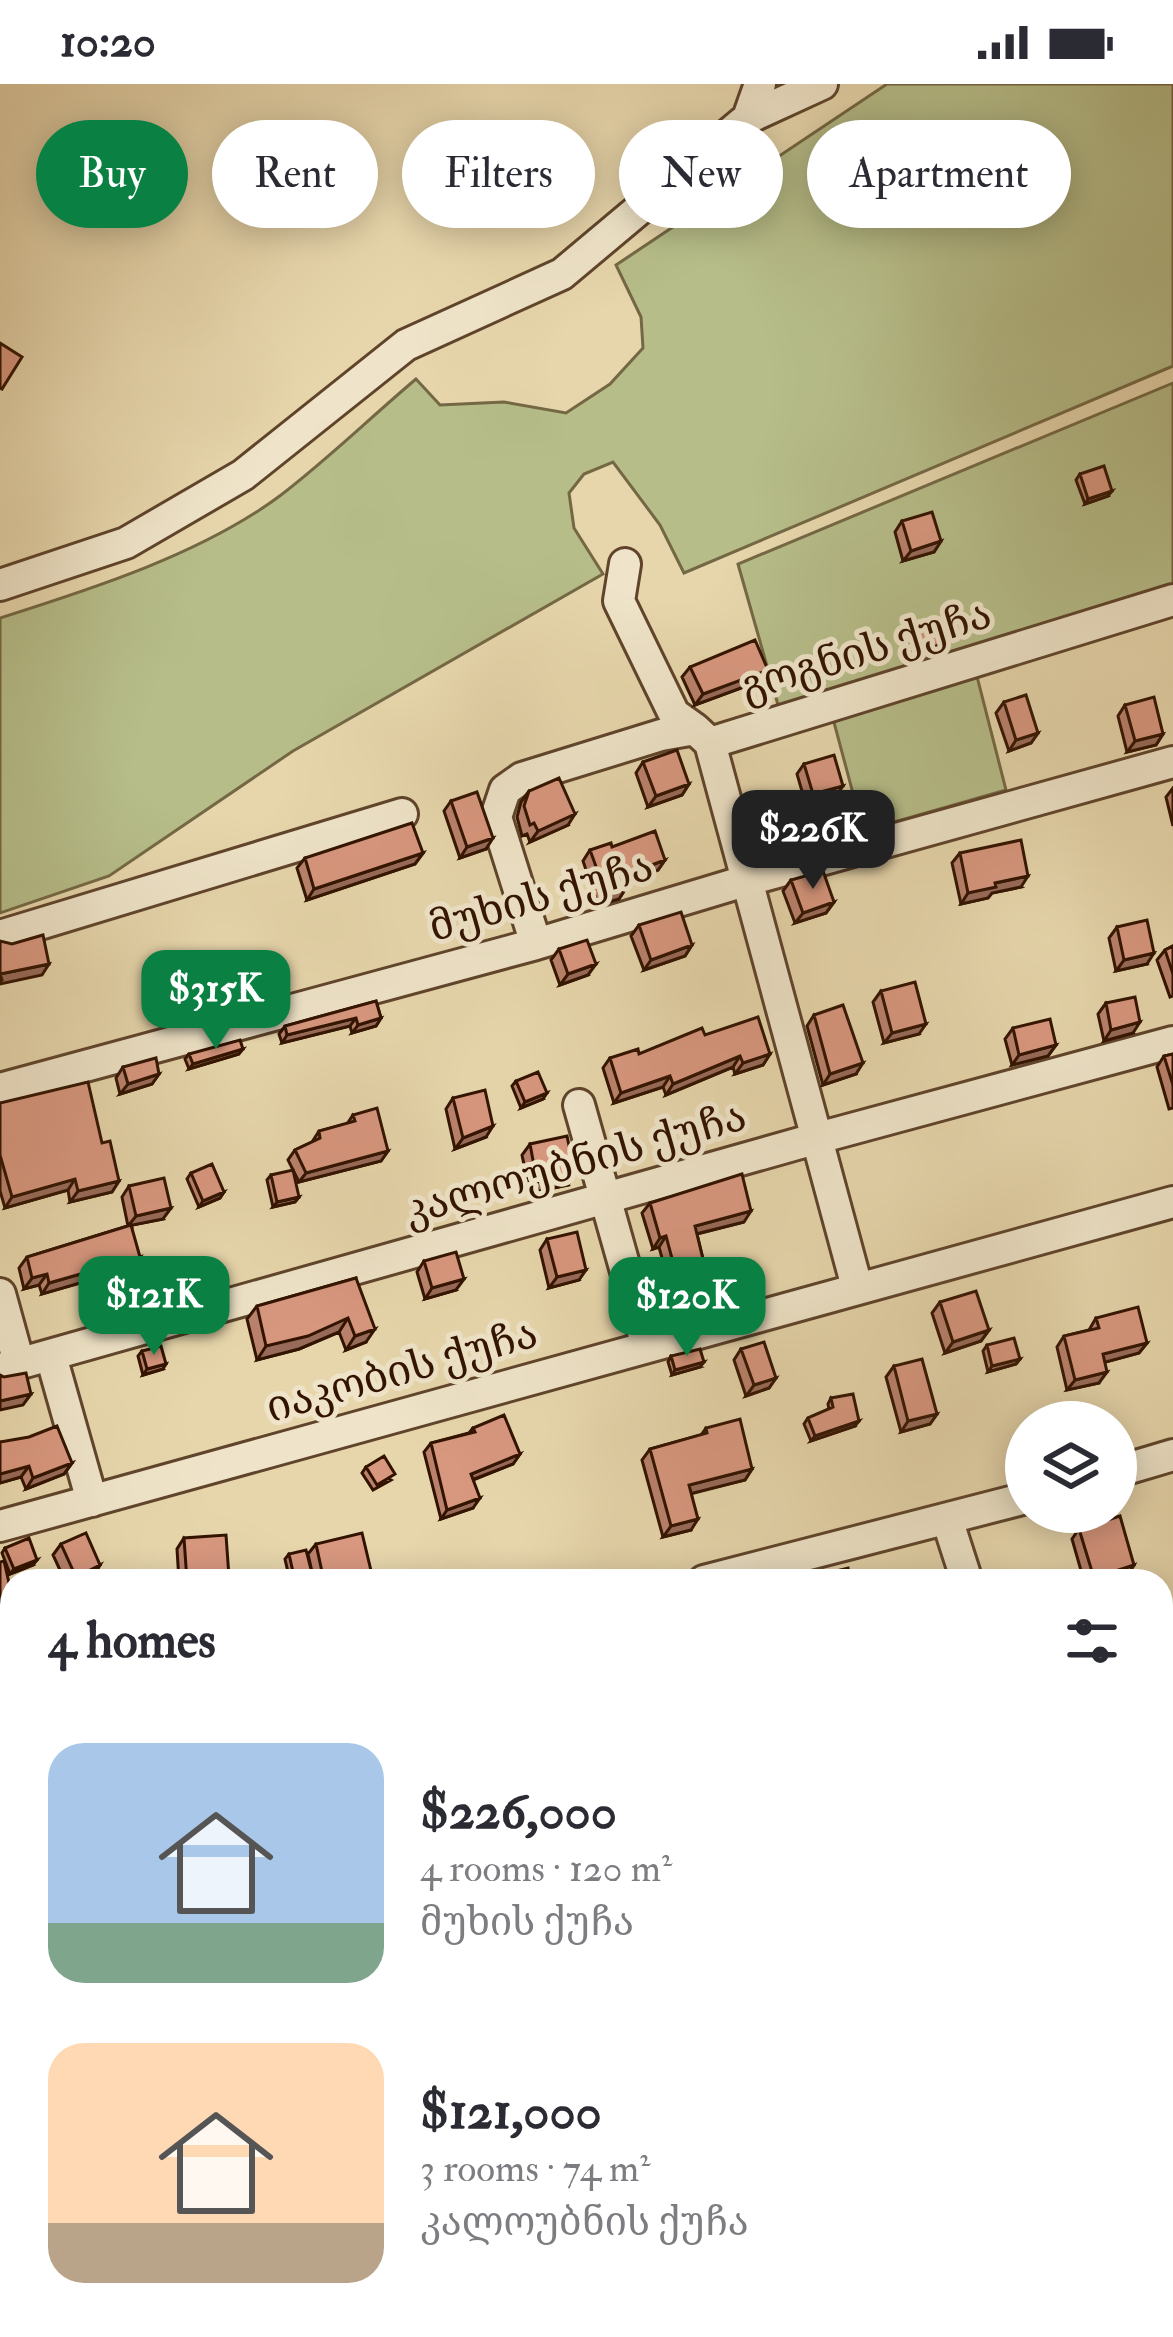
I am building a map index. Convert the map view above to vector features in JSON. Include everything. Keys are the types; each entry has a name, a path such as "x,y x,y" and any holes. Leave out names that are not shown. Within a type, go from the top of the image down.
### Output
{"street":[{"path":"748,118 760,84"},
{"path":"0,585 126,543 243,476 406,345 562,274 748,118 822,84"},
{"path":"625,564 619,601 674,714 703,735"},
{"name":"გოგნის ქუჩა","path":"857,1287 703,735 1173,600"},
{"path":"536,944 496,817 505,790 522,778 661,735 703,735"},
{"name":"მუხის ქუჩა","path":"0,1089 536,944 1173,761"},
{"path":"0,936 402,814"},
{"name":"კალოუბნის ქუჩა","path":"10,1366 1173,1042"},
{"path":"579,1105 647,1346"},
{"name":"იაკობის ქუჩა","path":"0,1526 1173,1202"},
{"path":"0,1294 10,1366"},
{"path":"51,1356 92,1501"},
{"path":"1137,1466 1173,1455"},
{"path":"751,1569 1005,1504"},
{"path":"947,1519 963,1569"}],"green space":[{"path":"887,84 1173,84 1173,366 684,573 660,525 613,462 584,474 569,493 574,528 603,574 293,751 109,876 0,913 0,618 146,567 218,535 281,495 416,379 440,405 504,402 566,413 610,384 643,348 641,317 616,265 671,228 783,228 783,153 807,137 807,228 1071,228 1071,120 833,120"},
{"path":"1173,383 1173,587 970,649 1006,790 863,831 827,696 780,712 738,564"}],"building":[{"path":"0,343 22,357 2,389 0,388"},
{"path":"1104,466 1112,491 1088,499 1080,474"},
{"path":"932,512 941,541 911,551 902,521"},
{"path":"939,625 945,643 919,652 913,634"},
{"path":"755,640 768,670 703,694 690,667"},
{"path":"1026,695 1038,733 1016,740 1004,702"},
{"path":"1154,697 1163,734 1135,741 1125,705"},
{"path":"677,750 689,784 656,796 643,762"},
{"path":"834,755 843,786 813,794 804,764"},
{"path":"559,778 575,814 538,831 534,823 530,825 524,806 529,791"},
{"path":"477,792 493,838 467,847 451,801"},
{"path":"412,823 423,853 314,889 305,858"},
{"path":"655,831 665,860 622,876 626,888 606,894 590,850"},
{"path":"1021,840 1028,876 968,893 960,853"},
{"path":"823,871 834,902 803,913 791,880"},
{"path":"681,912 692,945 651,960 639,925"},
{"path":"1147,920 1154,953 1124,960 1117,927"},
{"path":"43,935 49,964 0,974 0,941 12,944"},
{"path":"587,940 596,964 568,974 559,949"},
{"path":"1173,946 1173,974 1165,950"},
{"path":"915,982 926,1024 892,1033 881,991"},
{"path":"1135,997 1140,1022 1111,1030 1106,1003"},
{"path":"376,1001 381,1018 358,1025 356,1018 287,1035 285,1026"},
{"path":"843,1005 863,1063 830,1074 814,1015"},
{"path":"758,1017 770,1054 743,1063 740,1056 673,1084 670,1076 621,1093 610,1058 638,1049 639,1054 702,1028 705,1035"},
{"path":"1050,1019 1056,1045 1019,1055 1013,1028"},
{"path":"240,1040 243,1049 193,1064 189,1054"},
{"path":"1173,1054 1173,1085 1164,1056"},
{"path":"156,1058 159,1074 128,1084 123,1067"},
{"path":"538,1072 547,1093 525,1102 516,1081"},
{"path":"88,1082 102,1143 110,1141 119,1181 78,1191 75,1179 12,1197 0,1155 0,1103"},
{"path":"485,1090 493,1126 463,1138 453,1098"},
{"path":"377,1108 388,1151 306,1173 295,1150 320,1138 319,1131 355,1121 353,1115"},
{"path":"567,1136 575,1174 537,1182 530,1144"},
{"path":"212,1164 224,1192 203,1201 191,1173"},
{"path":"293,1170 299,1197 277,1202 271,1175"},
{"path":"742,1174 751,1211 695,1226 709,1284 681,1292 666,1236 660,1238 650,1203"},
{"path":"164,1178 171,1208 136,1216 129,1186"},
{"path":"131,1225 140,1257 49,1283 47,1274 32,1278 27,1257"},
{"path":"577,1232 586,1270 557,1277 547,1239"},
{"path":"456,1252 464,1279 432,1288 424,1261"},
{"path":"356,1278 375,1329 355,1336 348,1318 308,1336 266,1346 257,1306"},
{"path":"976,1291 989,1330 953,1342 940,1302"},
{"path":"1138,1307 1147,1343 1103,1354 1107,1372 1075,1380 1064,1336 1099,1328 1096,1318"},
{"path":"1014,1338 1020,1359 992,1366 987,1345"},
{"path":"764,1342 776,1378 754,1385 741,1349"},
{"path":"161,1346 166,1364 147,1369 142,1351"},
{"path":"700,1349 704,1362 675,1370 671,1356"},
{"path":"922,1359 937,1414 908,1421 894,1366"},
{"path":"26,1373 31,1394 0,1401 0,1375"},
{"path":"853,1394 859,1421 815,1436 808,1418 833,1407 831,1398"},
{"path":"504,1415 520,1454 471,1474 480,1498 447,1510 431,1443 475,1432 473,1428"},
{"path":"740,1419 752,1469 689,1485 698,1519 671,1526 650,1449"},
{"path":"57,1426 72,1463 33,1478 29,1466 0,1474 0,1442"},
{"path":"384,1456 395,1474 377,1485 366,1467"},
{"path":"86,1533 100,1565 72,1569 61,1544"},
{"path":"362,1533 371,1569 321,1569 316,1544"},
{"path":"1080,1533 1125,1533 1134,1565 1091,1569"},
{"path":"226,1535 228,1569 186,1569 184,1538"},
{"path":"29,1538 37,1560 14,1569 5,1548"},
{"path":"306,1550 311,1569 292,1569 289,1554"}]}
